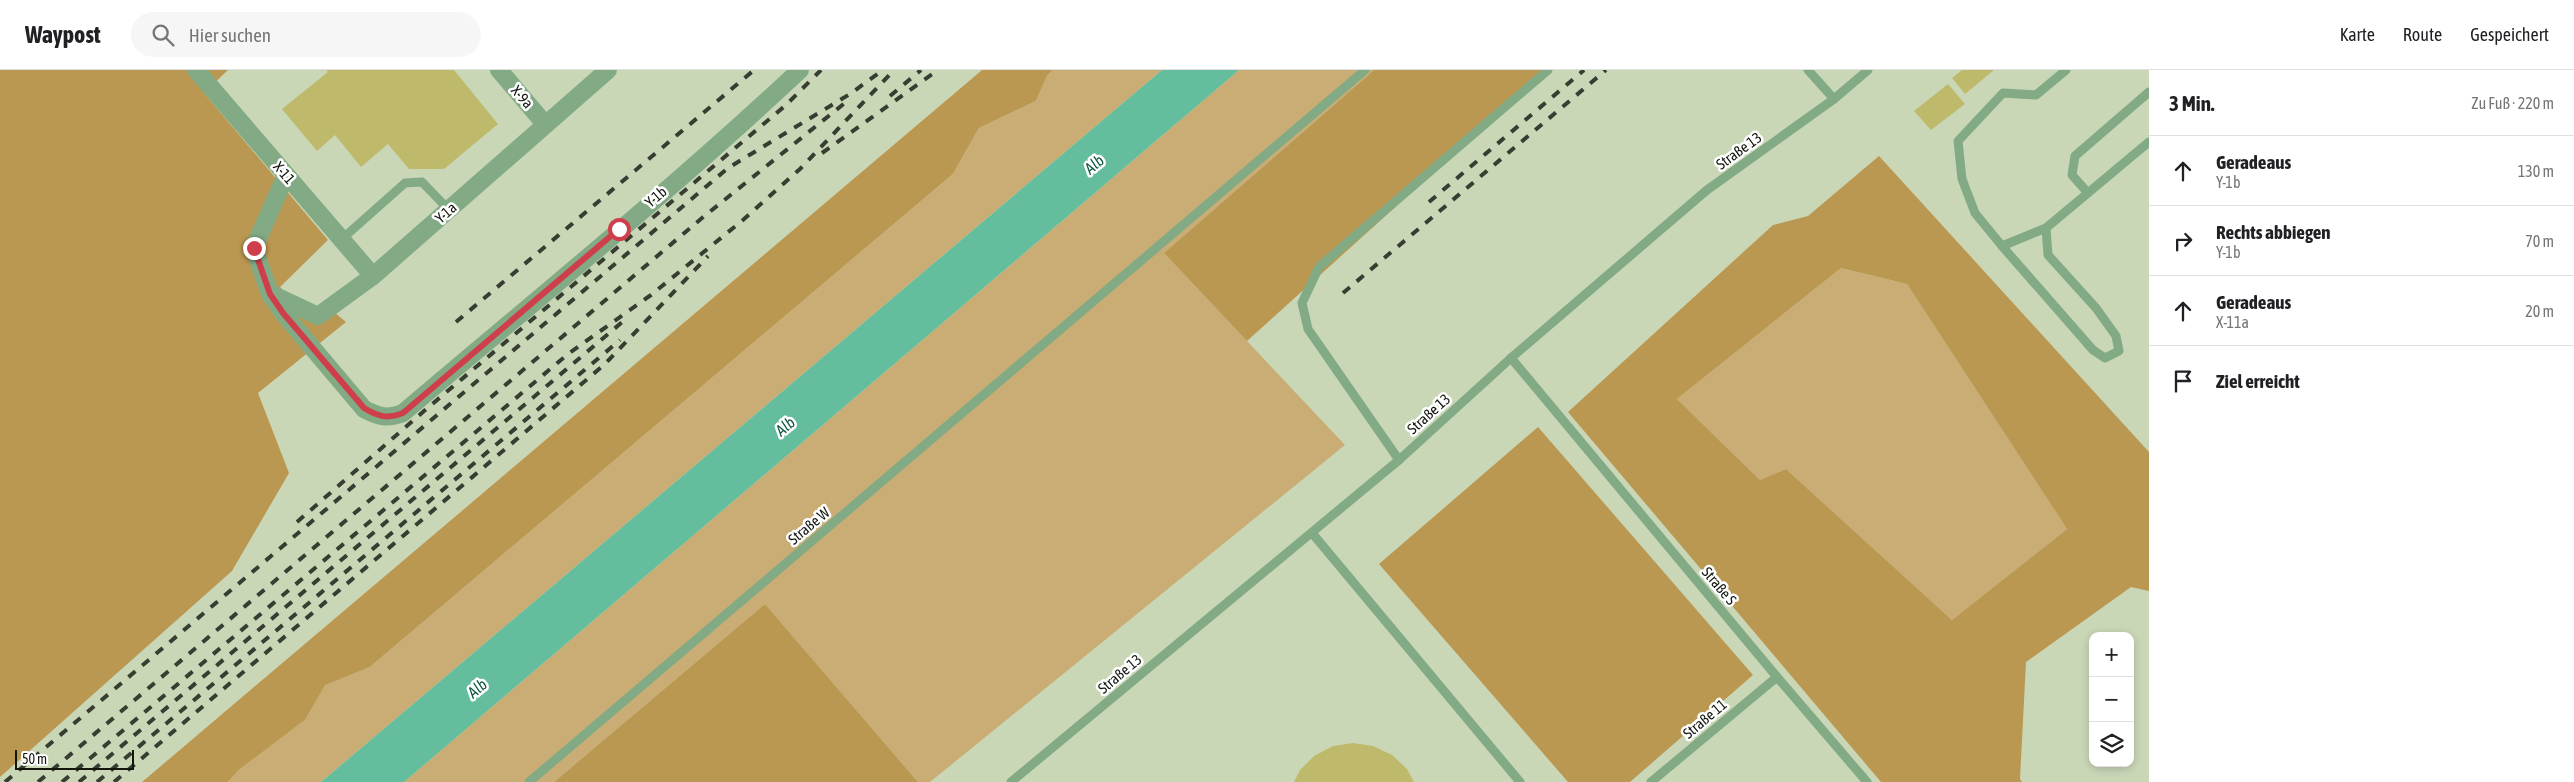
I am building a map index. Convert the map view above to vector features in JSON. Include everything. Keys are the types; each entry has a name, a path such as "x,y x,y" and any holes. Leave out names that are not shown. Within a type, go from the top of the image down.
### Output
{"street":[{"name":"X-11","path":"196,70 373,276"},
{"name":"X-9a","path":"499,70 545,124"},
{"name":"Y-1a","path":"270,294 318,316 373,276 608,70"},
{"name":"Y-1b","path":"286,174 254,248 270,294 283,313 364,408 378,416 390,418 403,413 541,297 749,118 800,70"}],"lane":[{"name":"Straße W","path":"529,782 1365,70"},
{"path":"1399,460 1308,328 1302,303 1319,267 1548,70"},
{"path":"1808,70 1834,99"},
{"name":"Straße 13","path":"1011,782 1399,460 1511,358 1707,190 1834,99 1868,70"},
{"path":"2046,228 2048,255 2096,308 2116,336 2119,351 2105,358 2093,350 1975,213 1962,179 1958,141 2003,93 2036,95 2066,70"},
{"path":"2088,193 2072,175 2075,156 2149,92"},
{"path":"2002,246 2046,228 2149,142"},
{"path":"342,239 405,183 422,182 449,210"},
{"name":"Straße S","path":"1511,358 1776,678 1866,782"},
{"path":"1312,533 1520,782"},
{"name":"Straße 11","path":"1651,782 1776,678"}],"shaded area":[{"path":"0,70 982,70 142,782 0,782"},
{"path":"0,70 228,70 204,93 328,240 280,287 311,320 334,312 346,322 258,393 289,473 232,571 0,777"},
{"path":"982,70 1053,70 1047,76 1036,101 979,128 953,174 370,667 325,685 305,720 239,770 228,782 142,782"},
{"path":"1053,70 1162,70 321,782 228,782 239,770 305,720 325,684 370,667 953,174 979,128 1036,101 1047,76"},
{"path":"1239,70 1374,70 1164,253 1345,445 930,782 918,782 765,604 554,782 404,782"},
{"path":"1350,70 2149,70 2149,782 512,782"},
{"path":"1374,70 1547,70 1247,341 1164,253"},
{"path":"1879,156 2149,452 2149,591 2131,587 2026,662 2020,779 2022,782 1881,782 1568,412 1773,225 1808,216","holes":["1841,268 1907,284 2067,529 1952,620 1786,469 1760,480 1677,399"]},
{"path":"1841,268 1907,284 2067,529 1952,620 1786,469 1760,480 1677,399"},
{"path":"1538,427 1753,675 1630,782 1568,782 1379,564"},
{"path":"765,604 918,782 554,782"}],"water":[{"name":"Alb","path":"1162,70 1239,70 404,782 321,782"}],"building":[{"path":"326,70 454,70 498,124 444,169 409,169 388,144 361,167 335,135 317,151 282,109 328,72"},
{"path":"1962,70 1994,70 1965,94 1952,78"},
{"path":"1948,84 1965,104 1931,130 1914,111"},
{"path":"1353,743 1373,746 1392,755 1407,769 1414,782 1294,782 1300,770 1314,756 1333,746"}],"railway":[{"path":"456,322 754,70"},
{"path":"297,522 424,411 786,105 821,70"},
{"path":"5,782 728,168 850,94 883,70"},
{"path":"62,782 568,354 651,295 743,220 800,169 894,70"},
{"path":"890,96 921,70"},
{"path":"822,153 938,70"},
{"path":"1429,202 1584,70"},
{"path":"1343,293 1606,70"},
{"path":"38,782 702,218 846,102"},
{"path":"114,782 605,364 708,256"},
{"path":"79,782 627,318"},
{"path":"97,782 620,340"}],"route":[{"path":"254,248 270,294 283,313 364,408 378,416 390,418 403,413 619,229"}]}
